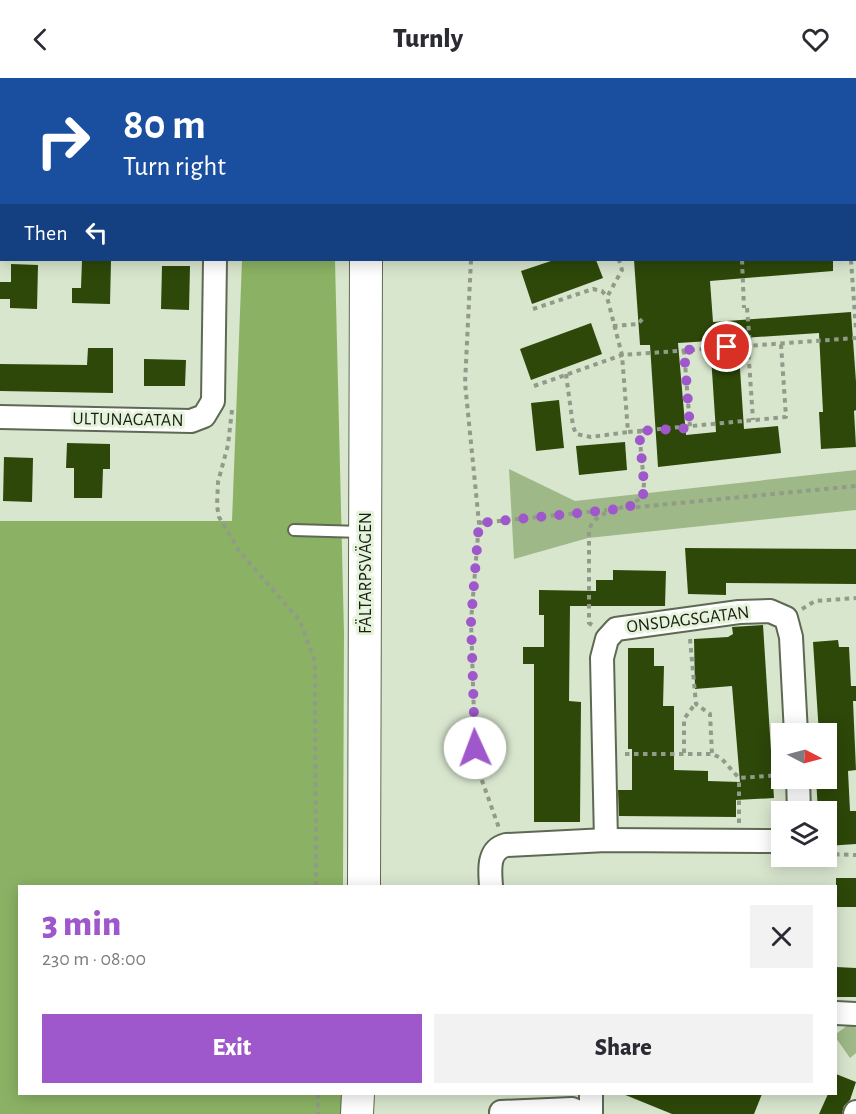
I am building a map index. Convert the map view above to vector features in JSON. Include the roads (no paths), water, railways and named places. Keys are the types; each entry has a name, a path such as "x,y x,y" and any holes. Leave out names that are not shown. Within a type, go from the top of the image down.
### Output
{"main road":[{"name":"FÄLTARPSVÄGEN","path":"364,885 366,261"},
{"path":"357,1114 358,1095"},
{"path":"369,1095 369,1114"}],"street":[{"name":"ULTUNAGATAN","path":"0,417 191,421 204,416 213,401 215,261"},
{"name":"ONSDAGSGATAN","path":"606,840 602,658 607,639 616,629 770,610 786,618 791,637 795,723"},
{"path":"491,885 493,854 498,847 506,845 606,840 771,841"},
{"path":"837,1013 856,1014"},
{"path":"591,1095 591,1114"},
{"path":"501,1106 572,1109 583,1114"}],"lane":[{"path":"294,530 366,532"}]}
